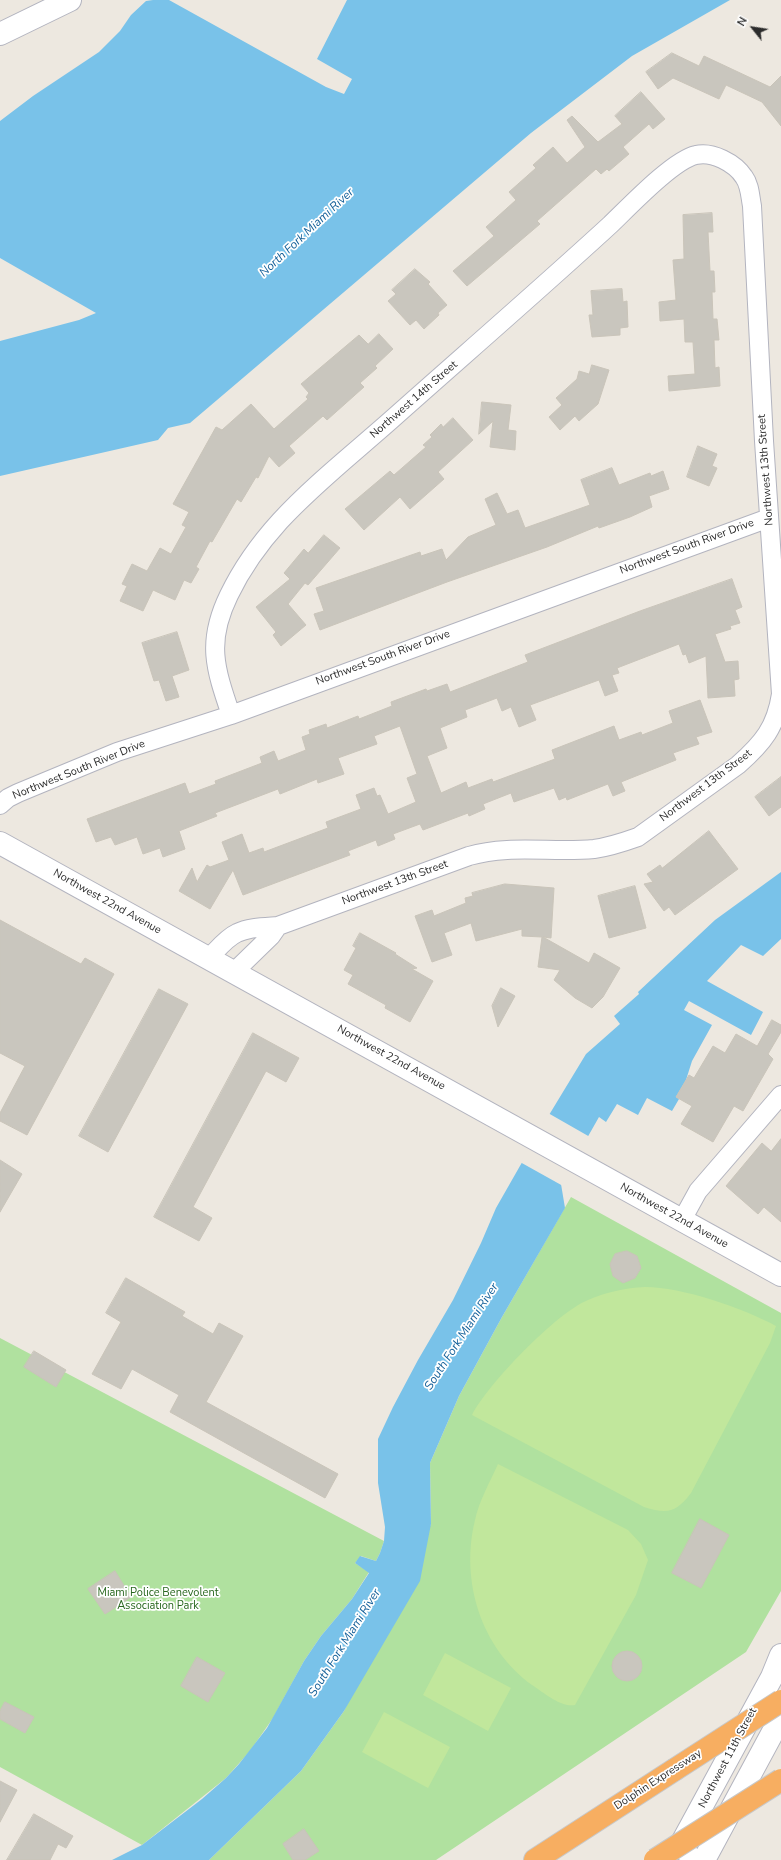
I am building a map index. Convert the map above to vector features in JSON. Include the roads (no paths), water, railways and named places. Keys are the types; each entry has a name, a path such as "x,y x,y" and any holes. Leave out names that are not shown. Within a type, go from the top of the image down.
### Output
{"highway":[{"name":"Dolphin Expressway","path":"535,1860 781,1701"},
{"path":"654,1860 781,1780"}],"main road":[{"path":"0,34 70,0"},
{"name":"Northwest 22nd Avenue","path":"0,843 781,1275"},
{"name":"Northwest 11th Street","path":"676,1855 772,1677 781,1655"},
{"path":"704,1860 781,1717"}],"street":[{"name":"Northwest 14th Street","path":"231,715 217,674 214,659 216,630 228,596 240,574 280,520 336,468 568,264 671,168 695,155 707,154 717,157"},
{"name":"Northwest 13th Street","path":"209,958 229,938 237,933 259,928 278,926 482,852 513,849 594,849 620,844 638,837 738,765 759,746 771,728 777,714 781,694 769,518 752,206 749,187 744,177 731,165 717,157"},
{"name":"Northwest South River Drive","path":"0,805 8,798 18,793 117,752 231,715 769,518"},
{"path":"234,972 271,936 278,926"},
{"path":"682,1220 698,1191 781,1095"},
{"path":"676,1855 699,1860"}],"water":[{"name":"North Fork Miami River","path":"169,0 326,87 344,94 352,79 317,59 347,0 730,0 632,56 531,133 190,423 168,428 158,440 0,476 0,341 79,320 96,313 0,258 0,121 33,96 99,52 120,31 131,15 146,1"},
{"name":"South Fork Miami River","path":"781,872 781,939 763,956 741,945 707,981 763,1012 751,1035 689,1001 684,1010 712,1025 692,1061 686,1080 676,1097 679,1099 672,1111 647,1098 638,1115 617,1104 606,1122 599,1117 561,1184 565,1208 502,1317 459,1396 430,1463 431,1524 420,1581 344,1711 301,1771 209,1860 112,1860 142,1845 202,1799 226,1778 239,1764 267,1728 304,1661 321,1636 352,1599 369,1573 355,1563 360,1556 376,1561 384,1541 385,1527 378,1483 378,1439 418,1360 453,1300 481,1243 496,1208 586,1054 620,1024 614,1016 639,994 638,992 715,920"}],"park label":[{"name":"Miami Police Benevolent Association Park","path":"158,1599"}]}
